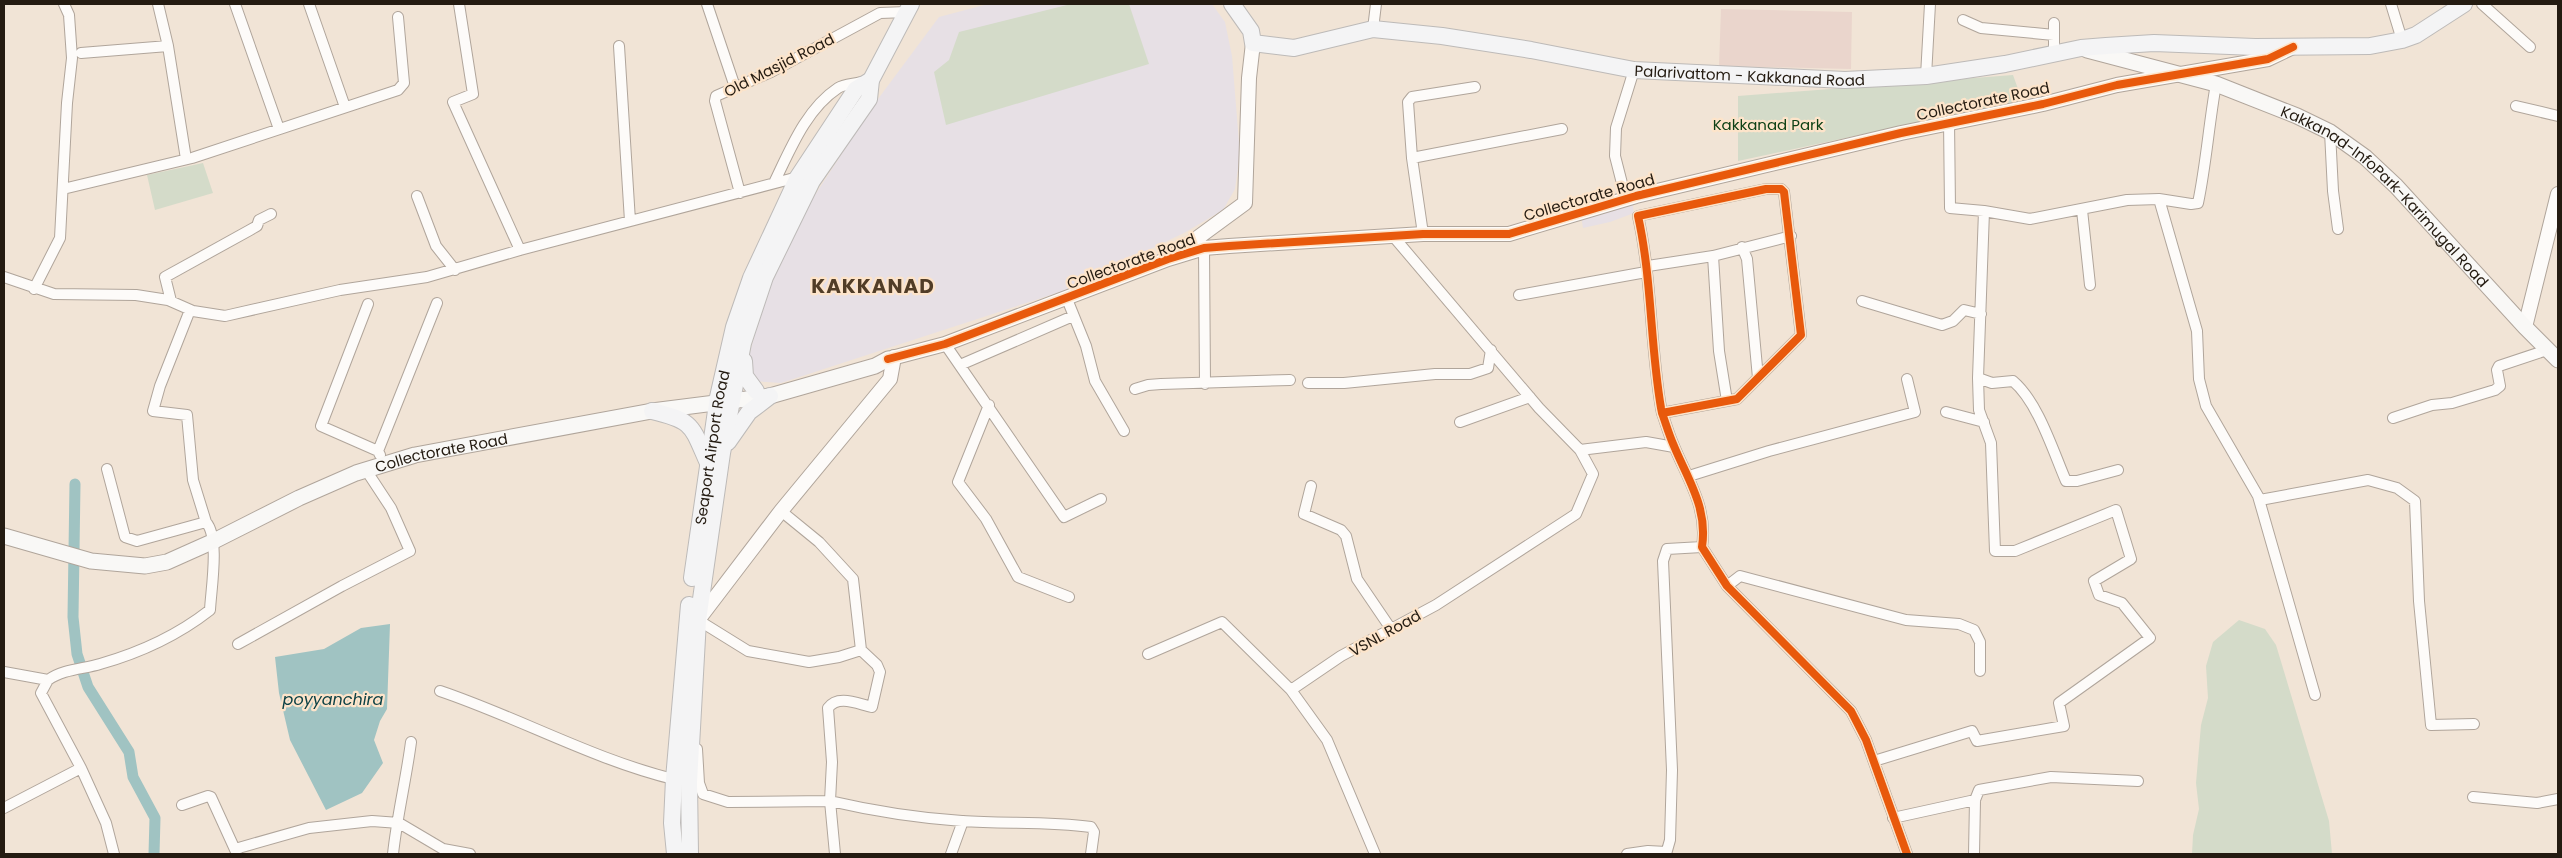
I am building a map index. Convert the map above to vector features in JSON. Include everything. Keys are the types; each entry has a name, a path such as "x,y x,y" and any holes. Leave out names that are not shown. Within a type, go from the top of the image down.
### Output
{"main road":[{"path":"1232,4 1251,31 1253,43"},
{"name":"Palarivattom - Kakkanad Road","path":"1253,43 1294,48 1373,29 1442,36 1531,50 1634,70 1845,80 1926,76 2006,64 2081,48 2154,44 2293,47 2370,46 2402,40 2428,29 2464,4"},
{"name":"Seaport Airport Road","path":"690,854 682,780 685,635 708,463 725,398 765,277 812,181 869,99 871,80 909,8"},
{"name":"Kakkanad-InfoPark-Karimugal Road","path":"2081,48 2216,84 2297,116 2330,132 2364,157 2396,186 2552,355"},
{"name":"Seaport Airport Road","path":"675,854 672,823 693,734 698,620 722,453 725,398 734,326 751,278 798,177 856,89 871,80"},
{"path":"722,453 763,394 745,376 743,343"},
{"name":"Collectorate Road","path":"4,536 91,561 145,566 167,562 300,498 366,470 415,455 725,398 763,394 770,390 873,360 892,360"},
{"path":"652,411 681,418 693,430 708,463"}],"street":[{"path":"34,288 60,238 67,103 72,58 69,15 64,4"},
{"path":"158,4 168,46 186,159"},
{"path":"235,4 279,129"},
{"path":"309,4 344,107"},
{"path":"459,4 473,94 453,102 520,250"},
{"path":"708,4 735,87"},
{"path":"1373,29 1376,4"},
{"path":"1926,76 1930,4"},
{"path":"2391,4 2402,40"},
{"path":"2482,4 2530,47"},
{"name":"Old Masjid Road","path":"740,193 715,101 716,96 771,72 880,14 909,8"},
{"path":"63,189 186,159 398,90 404,83 398,17"},
{"path":"1963,20 1981,28 2054,35"},
{"path":"2054,22 2054,54"},
{"path":"1168,259 1244,203 1253,43"},
{"path":"81,53 168,46"},
{"path":"619,46 630,221"},
{"name":"Collectorate Road","path":"892,360 945,344 1168,259 1204,248 1423,234 1509,234 1626,199 1948,121 2043,104 2117,85 2268,59 2293,47"},
{"path":"1626,199 1615,156 1616,128 1634,70"},
{"path":"774,183 803,126 825,100 840,87 871,80"},
{"path":"1948,121 1950,208 1984,211 2030,219 2127,200 2159,199 2191,204 2198,203 2216,84"},
{"path":"1423,234 1412,158 1408,102 1412,97 1475,87"},
{"path":"2516,106 2558,116"},
{"path":"1412,158 1562,129"},
{"path":"2330,132 2332,191 2338,229"},
{"path":"4,277 54,294 136,295 171,301 190,310 225,316 303,298 427,277 520,250 798,177"},
{"path":"1662,412 1737,400 1801,335 1791,236 1784,192 1776,188 1766,189 1638,216 1647,269 1656,380 1662,412 1674,447 1696,491 1704,530 1702,547 1727,586 1851,711 1874,761 1907,854"},
{"path":"2525,327 2558,194"},
{"path":"417,196 436,246 455,270"},
{"path":"2159,199 2197,331 2199,379 2206,406 2260,500 2315,695"},
{"path":"2082,210 2090,285"},
{"path":"1874,761 1972,732 1977,741 2064,726 2059,702 2150,638 2122,604 2099,595 2094,581 2131,559 2116,510 2016,551 1995,550 1991,443 1979,410 1978,378 1984,211"},
{"path":"171,301 165,277 257,226 259,220 271,214"},
{"path":"1393,236 1530,397 1580,450 1646,442 1674,447"},
{"path":"1519,295 1713,256 1742,247 1791,236"},
{"path":"1742,247 1747,259 1758,378"},
{"path":"1204,248 1205,384"},
{"path":"1713,256 1719,351 1727,401"},
{"path":"1067,299 1086,346 1095,381 1124,431"},
{"path":"1862,300 1942,325 1953,321 1964,310 1981,314"},
{"path":"368,304 321,426 379,453 437,303"},
{"path":"4,672 48,680 71,671 101,664 163,640 210,610 214,541 193,480 187,415 154,411 160,386 190,310"},
{"path":"960,365 1073,316"},
{"path":"945,344 989,405 1064,517 1101,499"},
{"path":"1308,383 1344,383 1435,374 1470,374 1488,368 1491,350"},
{"path":"2393,418 2432,405 2452,403 2495,390 2500,386 2497,370 2499,366 2552,355"},
{"path":"861,650 839,657 809,662 748,651 698,620 781,511 890,379 892,360"},
{"path":"1978,378 1992,383 2013,381 2022,389 2046,433 2066,481 2077,481 2118,470"},
{"path":"1689,476 1786,446 1915,412 1907,379"},
{"path":"1135,390 1148,385 1290,380"},
{"path":"1460,422 1530,397"},
{"path":"989,405 958,482 986,519 1018,577 1068,597"},
{"path":"1946,412 1984,422"},
{"name":"VSNL Road","path":"1291,690 1341,656 1436,605 1576,514 1593,474 1580,450"},
{"path":"107,469 125,537 137,541 206,522"},
{"path":"238,644 342,586 410,551 391,508 366,470"},
{"path":"2260,500 2368,480 2397,488 2415,501 2419,601 2431,725 2474,724"},
{"path":"1311,486 1304,514 1340,530 1346,536 1357,579 1392,629"},
{"path":"781,511 819,542 853,579 861,650 877,665 880,672 872,707 842,700 835,701 828,708 832,762 830,801 835,854"},
{"path":"1627,854 1648,851 1666,853 1670,840 1672,770 1663,561 1667,549 1702,547"},
{"path":"1727,586 1740,576 1906,620 1959,624 1974,630 1977,636 1980,646 1980,671"},
{"path":"1148,654 1222,622 1291,690 1328,740 1375,854"},
{"path":"48,680 41,693 81,768 106,823 114,854"},
{"path":"440,691 486,706 548,735 609,758 682,780"},
{"path":"693,734 698,750 699,783 703,794 728,802 830,801 864,809 963,821 1091,827 1094,832 1091,854"},
{"path":"392,854 396,822 405,789 411,742"},
{"path":"4,808 81,768"},
{"path":"1974,854 1975,800 1979,790 2051,777 2138,781"},
{"path":"182,805 211,797 236,852 309,828 372,821 396,822 443,849 470,854"},
{"path":"2473,797 2537,803 2558,799"},
{"path":"1893,818 1975,800"},
{"path":"951,854 963,821"}],"shaded area":[{"path":"988,4 1212,4 1225,22 1232,56 1240,155 1235,189 1223,210 1184,233 1063,291 781,383 753,381 748,360 758,322 780,258 811,201 875,103 939,17"},
{"path":"1721,9 1852,12 1851,69 1719,66"},
{"path":"1632,201 1634,213 1610,222 1583,228 1581,216"}],"green space":[{"path":"1071,4 1129,4 1149,64 946,125 934,72 949,60 959,32"},
{"name":"Kakkanad Park","path":"2013,75 2022,100 1738,161 1738,96"},
{"path":"203,163 213,193 155,210 147,175"},
{"path":"2239,620 2265,629 2276,645 2329,821 2332,854 2192,854 2193,835 2199,809 2196,783 2201,725 2208,698 2206,666 2213,642"}],"water":[{"name":"poyyanchira","path":"390,624 387,709 380,721 374,740 383,763 362,793 326,810 290,740 279,693 275,657 324,649 361,628"}],"waterway":[{"path":"75,484 73,617 77,654 88,687 129,752 133,777 155,818 154,854"}],"cycle path":[{"path":"888,359 945,344 1168,259 1204,248 1423,234 1509,234 1636,196 1901,133 2043,104 2117,85 2268,59 2293,47"},
{"path":"1662,413 1737,399 1801,335 1784,192 1781,189 1766,189 1638,216 1649,288 1657,384 1661,408 1662,413 1671,438 1696,495 1702,520 1702,547 1727,586 1851,711 1866,740 1907,854"}],"district":[{"name":"KAKKANAD","path":"873,286"}]}
